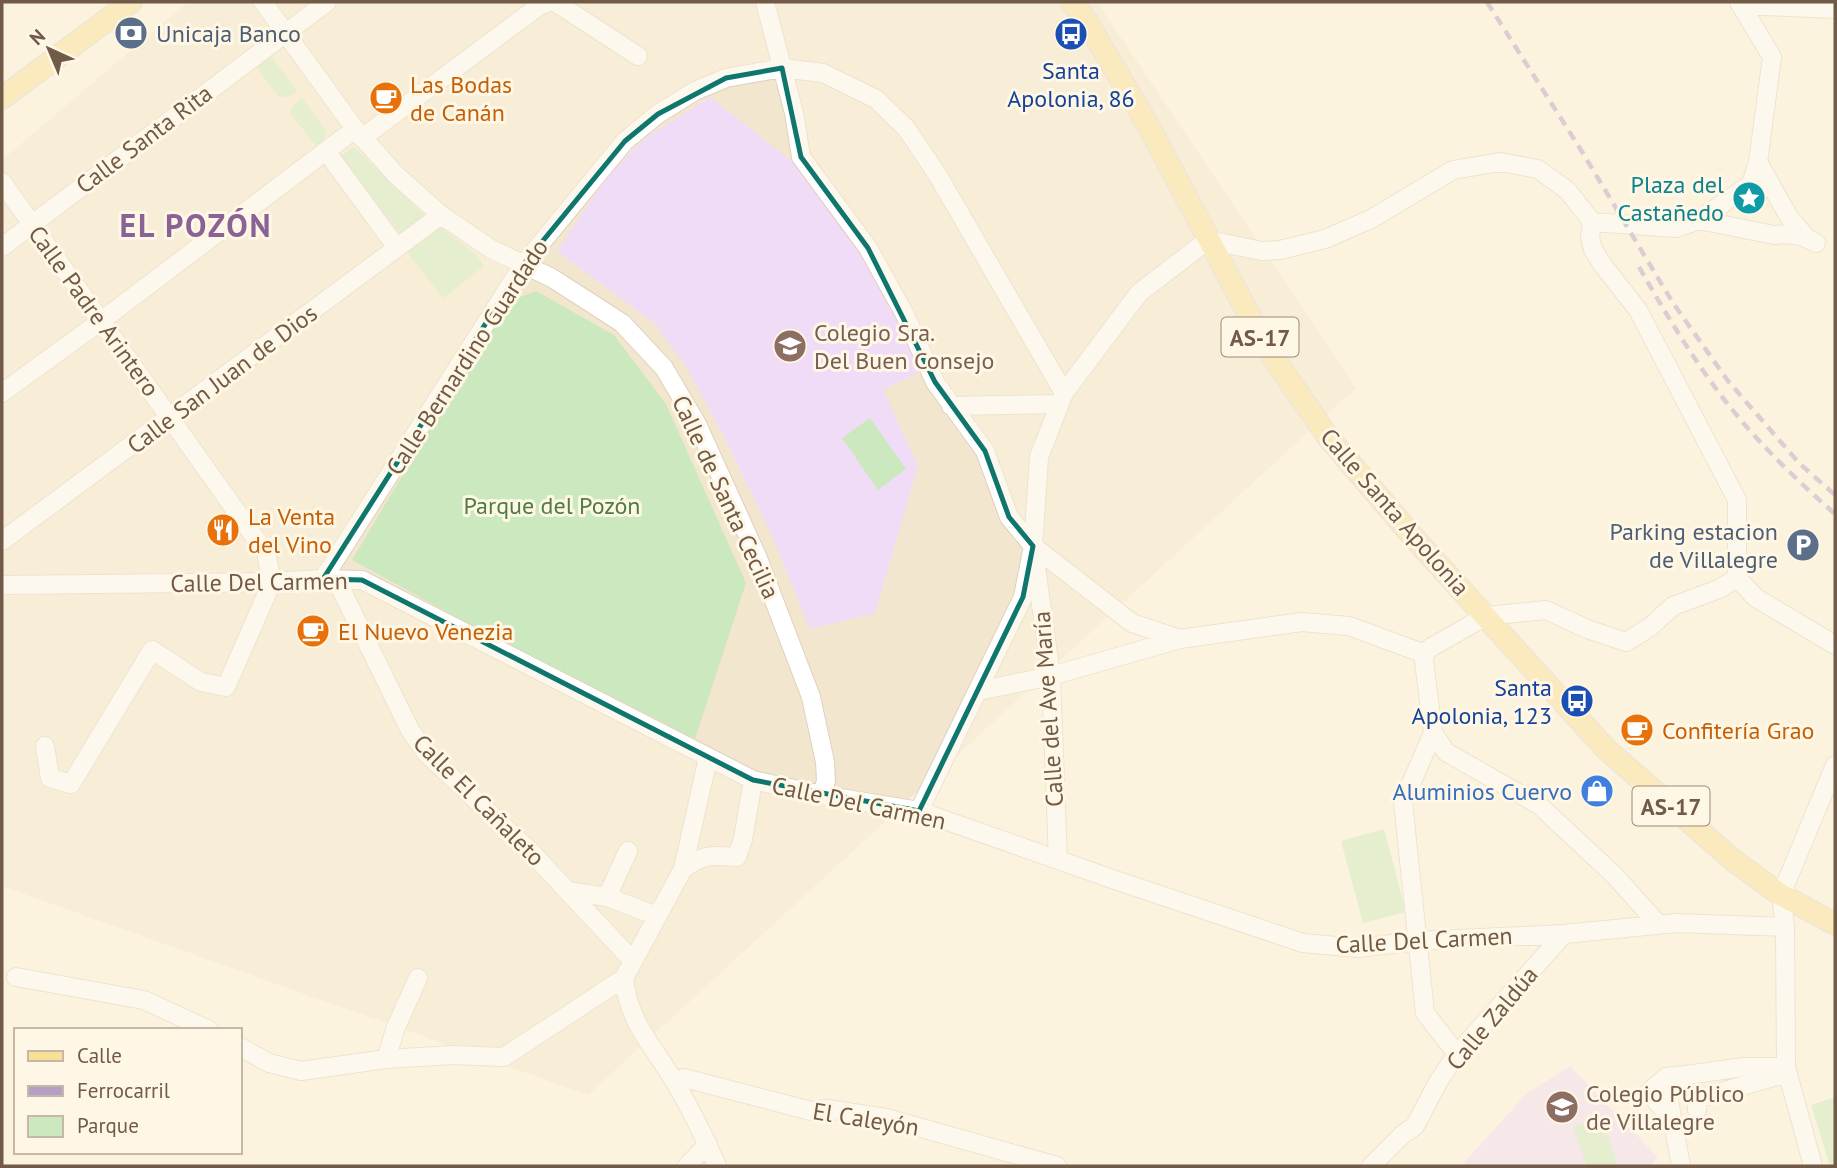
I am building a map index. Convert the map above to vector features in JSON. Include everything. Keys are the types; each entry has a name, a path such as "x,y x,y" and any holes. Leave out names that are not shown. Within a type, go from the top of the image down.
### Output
{"main road":[{"path":"2,98 131,2"},
{"name":"Calle Santa Apolonia","path":"1072,2 1087,22 1149,127 1265,345 1328,437 1414,538 1606,749 1732,860 1781,895 1835,924"}],"street":[{"name":"Calle de Santa Cecilia","path":"263,2 358,134 396,175 441,215 491,249 552,278 622,323 664,368 697,424 757,556 811,697 825,762 826,781 822,795"},
{"name":"Calle Santa Rita","path":"2,247 327,2"},
{"path":"2,393 326,151 358,134 548,2"},
{"path":"555,2 638,56"},
{"path":"765,2 794,114 801,157 868,248 904,313 935,382 985,452 1009,517 1033,546 1132,623 1181,639"},
{"path":"1592,222 1676,228 1699,220 1751,184 1758,162 1772,57 1740,3"},
{"path":"1740,3 1835,9"},
{"name":"Calle Bernardino Guardado","path":"330,580 523,265 625,141 658,114 695,90 726,78 782,68 823,73 876,99 906,128 937,174 1061,398"},
{"path":"326,151 397,248"},
{"path":"919,811 1023,597 1033,546 1039,457 1061,398 1139,293 1208,240 1262,251 1280,250 1325,239 1371,219 1452,170 1500,162 1538,169 1569,191 1592,222 1590,238 1601,264 1638,310 1737,500 1737,578 1756,598 1835,645"},
{"path":"1699,220 1811,240 1789,217 1758,162"},
{"name":"Calle Padre Arintero","path":"2,182 267,553 272,582"},
{"name":"Calle San Juan de Dios","path":"2,541 441,215"},
{"path":"951,406 1061,398"},
{"name":"Calle del Ave María","path":"1033,546 1051,676 1058,859"},
{"path":"1659,925 1615,876 1539,805 1446,752 1433,733 1425,654 1430,648 1486,616 1546,610 1587,629 1626,642 1650,627 1674,606 1719,589 1737,578"},
{"name":"Calle El Cañaleto","path":"330,580 425,753 568,891 633,961"},
{"name":"Calle Del Carmen","path":"2,585 362,580 753,780 919,811 1303,943 1358,948 1417,941 1564,934 1676,923 1785,927"},
{"path":"45,746 50,778 71,784 152,650 201,682 226,687 272,582"},
{"path":"978,691 1051,676 1181,639 1302,622 1349,626 1425,654"},
{"path":"1433,733 1403,802 1425,1013 1457,1054"},
{"path":"242,1048 269,1063 301,1071 386,1059 453,1055 503,1057 624,978 683,869 708,758"},
{"path":"1813,1166 1787,1070 1785,927 1781,895 1835,765"},
{"path":"683,869 697,859 712,855 737,857 743,839 753,780"},
{"path":"607,897 628,850"},
{"path":"568,891 607,897 657,916"},
{"name":"Calle Zaldúa","path":"1371,1166 1415,1126 1438,1082 1457,1054 1564,934"},
{"path":"16,977 144,1000 205,1028"},
{"path":"386,1059 396,1027 418,978"},
{"path":"624,978 626,998 633,1017 676,1084 717,1166"},
{"path":"1681,1166 1668,1096 1687,1074 1743,1067 1787,1070"},
{"path":"1697,1110 1697,1099 1787,1070"},
{"name":"El Caleyón","path":"676,1084 684,1079 811,1111 827,1109 886,1118 1056,1166"},
{"path":"687,1166 708,1144"}],"highlighted area":[{"path":"782,68 801,157 868,248 935,382 985,451 1009,517 1033,546 1023,597 919,811 753,780 362,580 323,579 523,265 625,141 658,114 726,78"}],"shaded area":[{"path":"188,2 1097,2 1356,388 588,1095 2,886 2,160"},
{"name":"Colegio Sra. Del Buen Consejo","path":"710,97 802,169 871,267 922,371 883,390 918,466 875,613 810,629 772,535 687,368 655,324 557,251 605,180 644,139"},
{"name":"Colegio Público de Villalegre","path":"1570,1066 1658,1157 1650,1166 1461,1166 1526,1094"}],"green space":[{"path":"270,54 297,91 288,97 278,96 255,65"},
{"path":"302,98 327,132 317,147 290,113 293,105"},
{"path":"354,147 428,219 403,237 340,157"},
{"path":"439,226 476,255 484,266 443,298 407,252"},
{"name":"Parque del Pozón","path":"536,291 614,335 666,404 746,583 695,739 471,625 352,560 505,303"},
{"path":"870,418 906,469 878,490 842,438"},
{"path":"1384,829 1406,912 1363,923 1341,841"},
{"path":"1835,1097 1835,1166 1830,1166 1811,1105"},
{"path":"1601,1117 1618,1166 1587,1166 1573,1127"}],"railway":[{"path":"1487,2 1581,150 1673,303 1728,381 1799,463 1835,495"},
{"path":"1639,267 1686,345 1730,407 1773,455 1835,514"}],"place":[{"name":"Unicaja Banco","path":"131,33"},
{"name":"Santa Apolonia, 86","path":"1071,34"},
{"name":"Las Bodas de Canán","path":"386,98"},
{"name":"Plaza del Castañedo","path":"1749,198"},
{"name":"Colegio Sra. Del Buen Consejo","path":"790,346"},
{"name":"La Venta del Vino","path":"223,530"},
{"name":"Parking estacion de Villalegre","path":"1803,545"},
{"name":"El Nuevo Venezia","path":"313,631"},
{"name":"Santa Apolonia, 123","path":"1577,701"},
{"name":"Confitería Grao","path":"1637,730"},
{"name":"Aluminios Cuervo","path":"1597,791"},
{"name":"Colegio Público de Villalegre","path":"1562,1107"}],"district":[{"name":"EL POZÓN","path":"196,225"}]}
